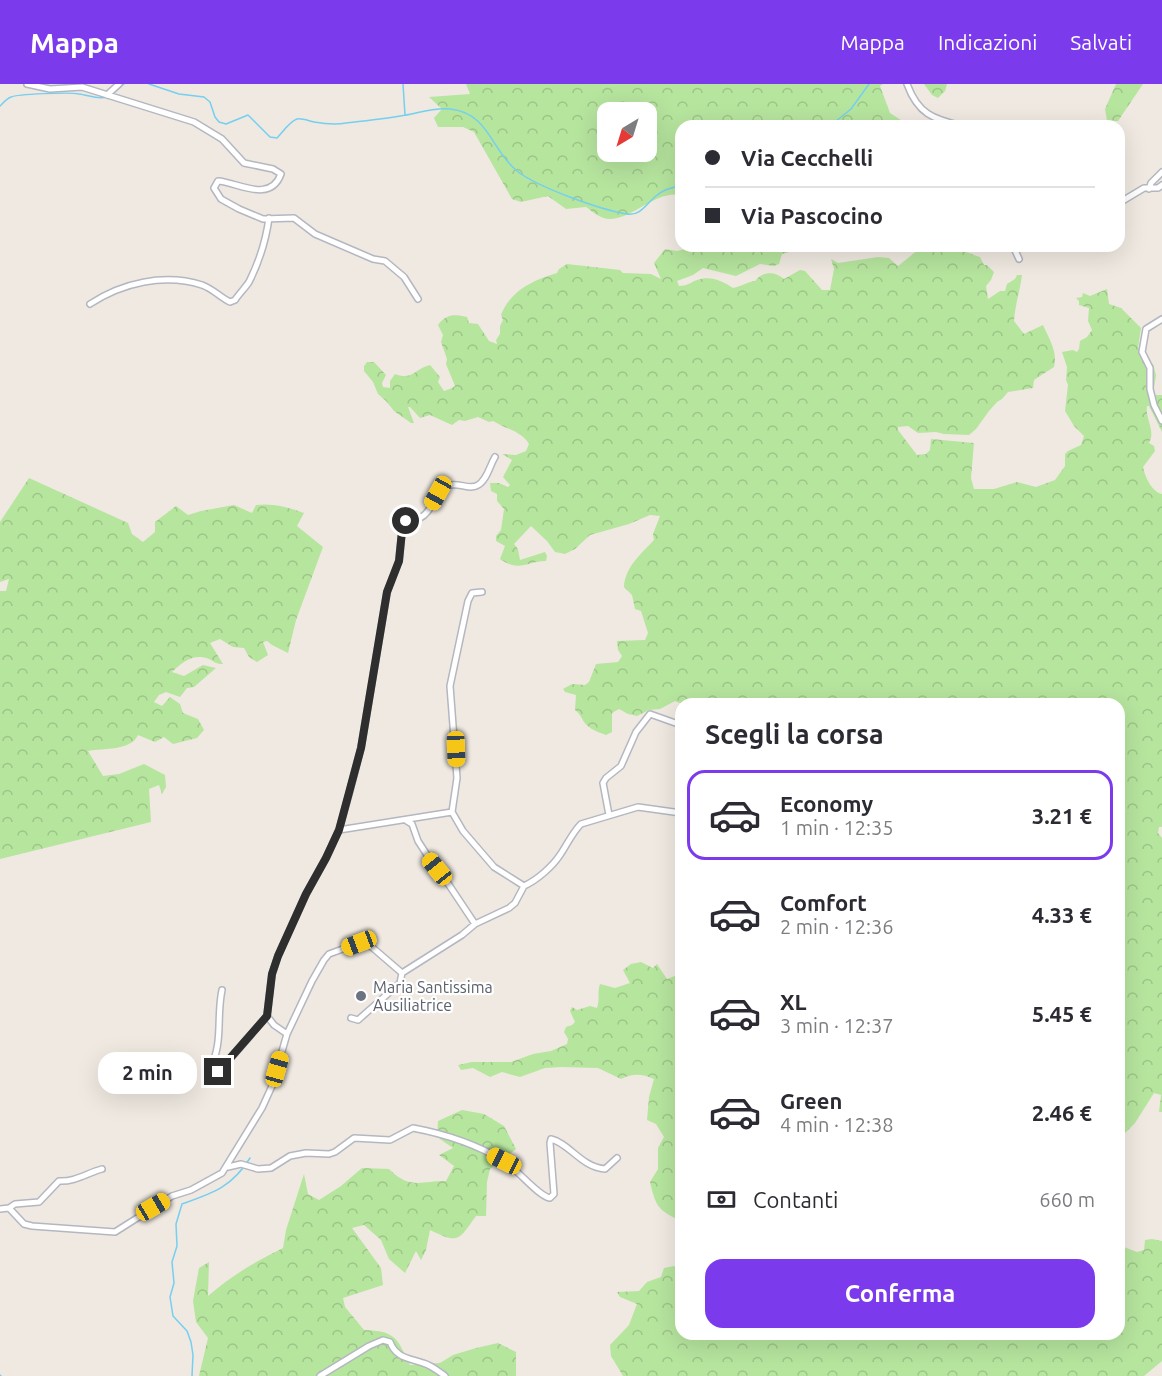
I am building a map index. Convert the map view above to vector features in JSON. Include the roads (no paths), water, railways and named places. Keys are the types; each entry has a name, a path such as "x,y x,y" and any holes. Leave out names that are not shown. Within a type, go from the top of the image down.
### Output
{"street":[{"path":"27,84 50,89 82,87 194,123 222,139 244,163 279,172 281,176 262,189 248,190 218,181 214,184 214,188 227,204 263,219 294,218 315,234 373,259 385,261 404,277 418,299"},
{"path":"108,96 119,84"},
{"path":"907,84 918,107 940,120"},
{"path":"1149,189 1151,183 1162,172"},
{"path":"1125,199 1144,188 1149,189 1162,185"},
{"path":"90,304 106,294 150,280 181,280 203,285 230,302 235,300 248,285 265,241 269,219"},
{"path":"1016,252 1019,259"},
{"path":"1162,319 1146,329 1142,352 1150,368 1150,389 1154,405 1162,421"},
{"path":"222,990 219,1043 216,1058 209,1070 213,1075 267,1016 272,974 278,956 306,894 339,830 361,748 387,592 399,561 402,531 406,521 426,513 438,493 446,487 453,484 478,486 495,457"},
{"path":"482,592 472,594 468,601 450,686 457,778 452,812 463,831 494,867 524,885 531,883 559,857 581,824 638,807 675,812"},
{"path":"609,815 603,783 621,766 642,722 650,714 675,722"},
{"path":"339,830 452,812"},
{"path":"407,820 412,824 418,842 476,924"},
{"path":"351,1018 358,1020 373,1008 400,983 402,973 476,924 509,908 515,903 524,885"},
{"path":"9,1208 24,1224 32,1226 115,1232 172,1196 191,1190 222,1173 228,1167 262,1108 272,1086 287,1034 312,981 329,954 366,942 402,973"},
{"path":"267,1016 287,1034"},
{"path":"228,1167 242,1164 258,1169 271,1168 290,1156 306,1153 329,1154 354,1138 390,1140 413,1128 455,1138 504,1161 520,1173 543,1197 550,1198 554,1194 551,1139 557,1140 583,1161 598,1168 605,1168 617,1158"},
{"path":"0,1209 9,1208 15,1204 39,1202 59,1181 71,1182 83,1175 102,1169"},
{"path":"320,1376 383,1340 390,1342 392,1348 407,1360 425,1363 445,1376"}],"waterway":[{"path":"115,91 124,84"},
{"path":"149,84 179,94 204,97 210,102 219,122 226,124 248,115 270,137 277,138 297,119 338,124 437,109 463,112 473,117 481,125 508,162 526,177 570,197 627,214 640,211 656,196 675,187"},
{"path":"403,84 405,115"},
{"path":"837,120 851,109 869,84"},
{"path":"0,106 9,98 23,95 65,93 97,98 107,97"},
{"path":"192,1376 191,1342 187,1331 173,1316 170,1297 174,1283 172,1262 177,1246 176,1224 182,1204 221,1188 236,1176 250,1158"}],"place":[{"name":"Maria Santissima Ausiliatrice","path":"361,996"}]}
